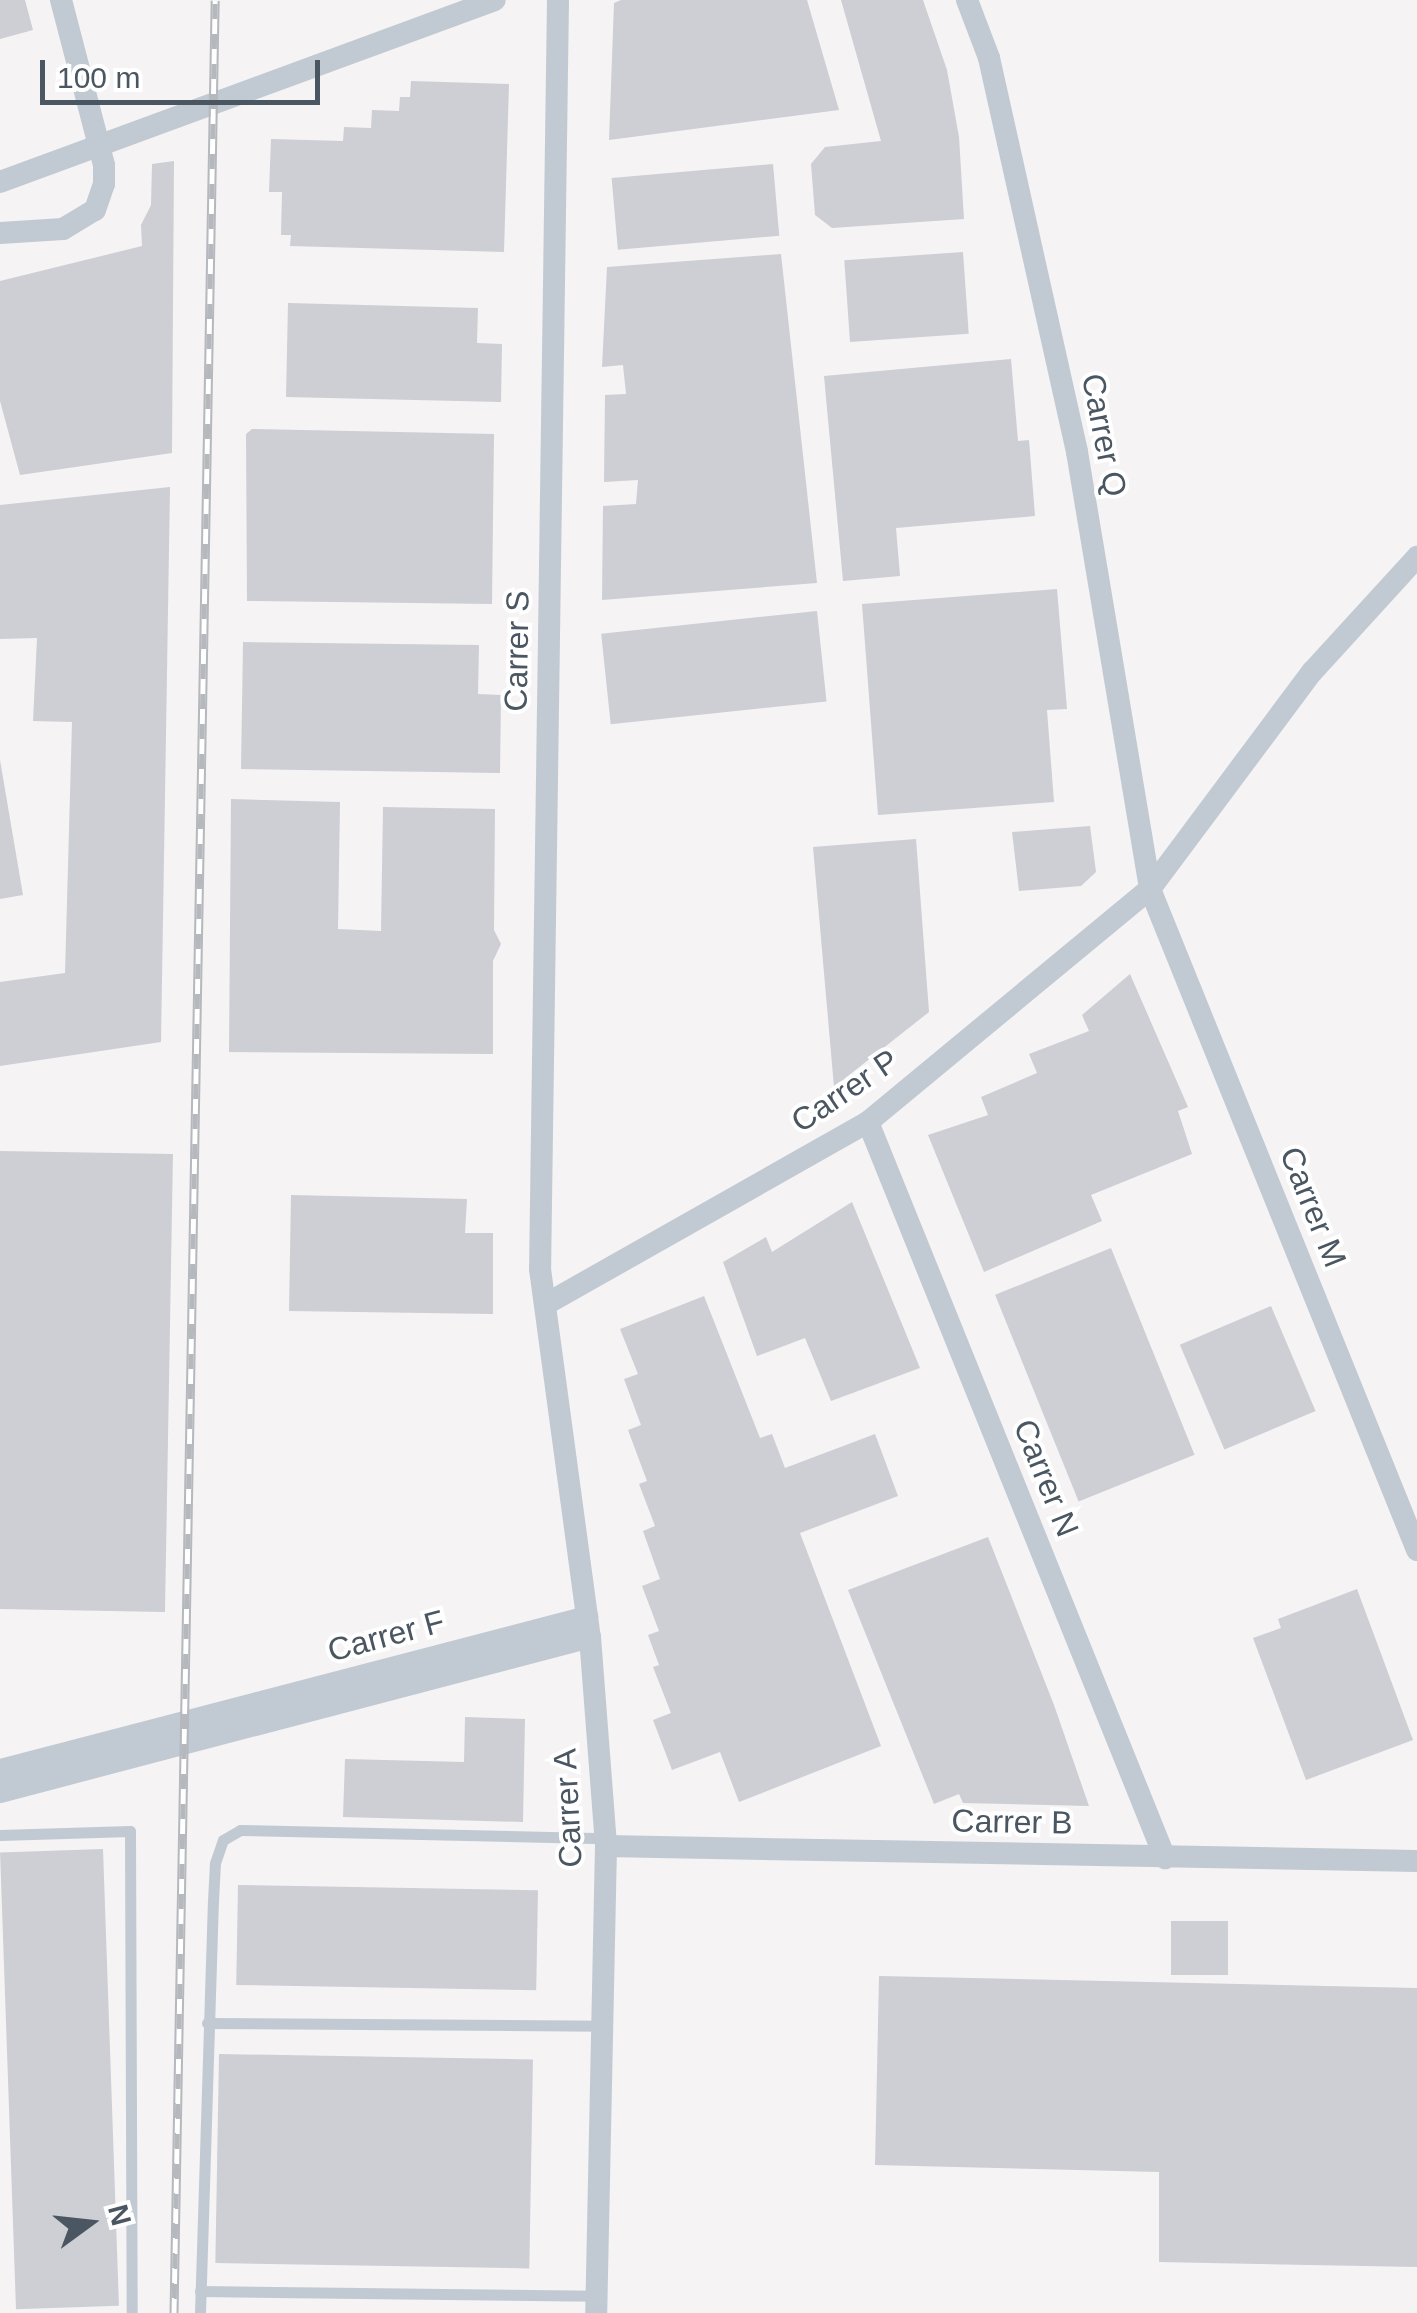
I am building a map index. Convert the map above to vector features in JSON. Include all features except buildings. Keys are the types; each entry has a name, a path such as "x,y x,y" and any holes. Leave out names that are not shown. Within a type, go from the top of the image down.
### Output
{"street":[{"path":"0,232 63,229 95,210 104,184 104,165 61,0"},
{"path":"0,182 59,164 495,0"},
{"name":"Carrer S","path":"548,1303 540,1269 558,0"},
{"name":"Carrer Q","path":"967,0 988,58 1077,452 1150,889"},
{"name":"Carrer P","path":"548,1303 868,1122 1150,889 1312,672 1392,578 1417,557"},
{"name":"Carrer M","path":"1150,889 1417,1550"},
{"name":"Carrer N","path":"868,1122 1165,1858"},
{"name":"Carrer A","path":"548,1303 589,1627 605,1842 596,2304"},
{"path":"0,1792 161,1739 589,1627"},
{"path":"0,1770 161,1739"},
{"name":"Carrer B","path":"605,1842 1417,1861"}],"lane":[{"path":"200,2313 207,2022 215,1864 223,1840 240,1830 605,1842"},
{"path":"0,1835 130,1831 132,2313"},
{"path":"207,2022 602,2026"},
{"path":"200,2291 596,2304"}],"railway":[{"path":"174,2313 215,0"}]}
